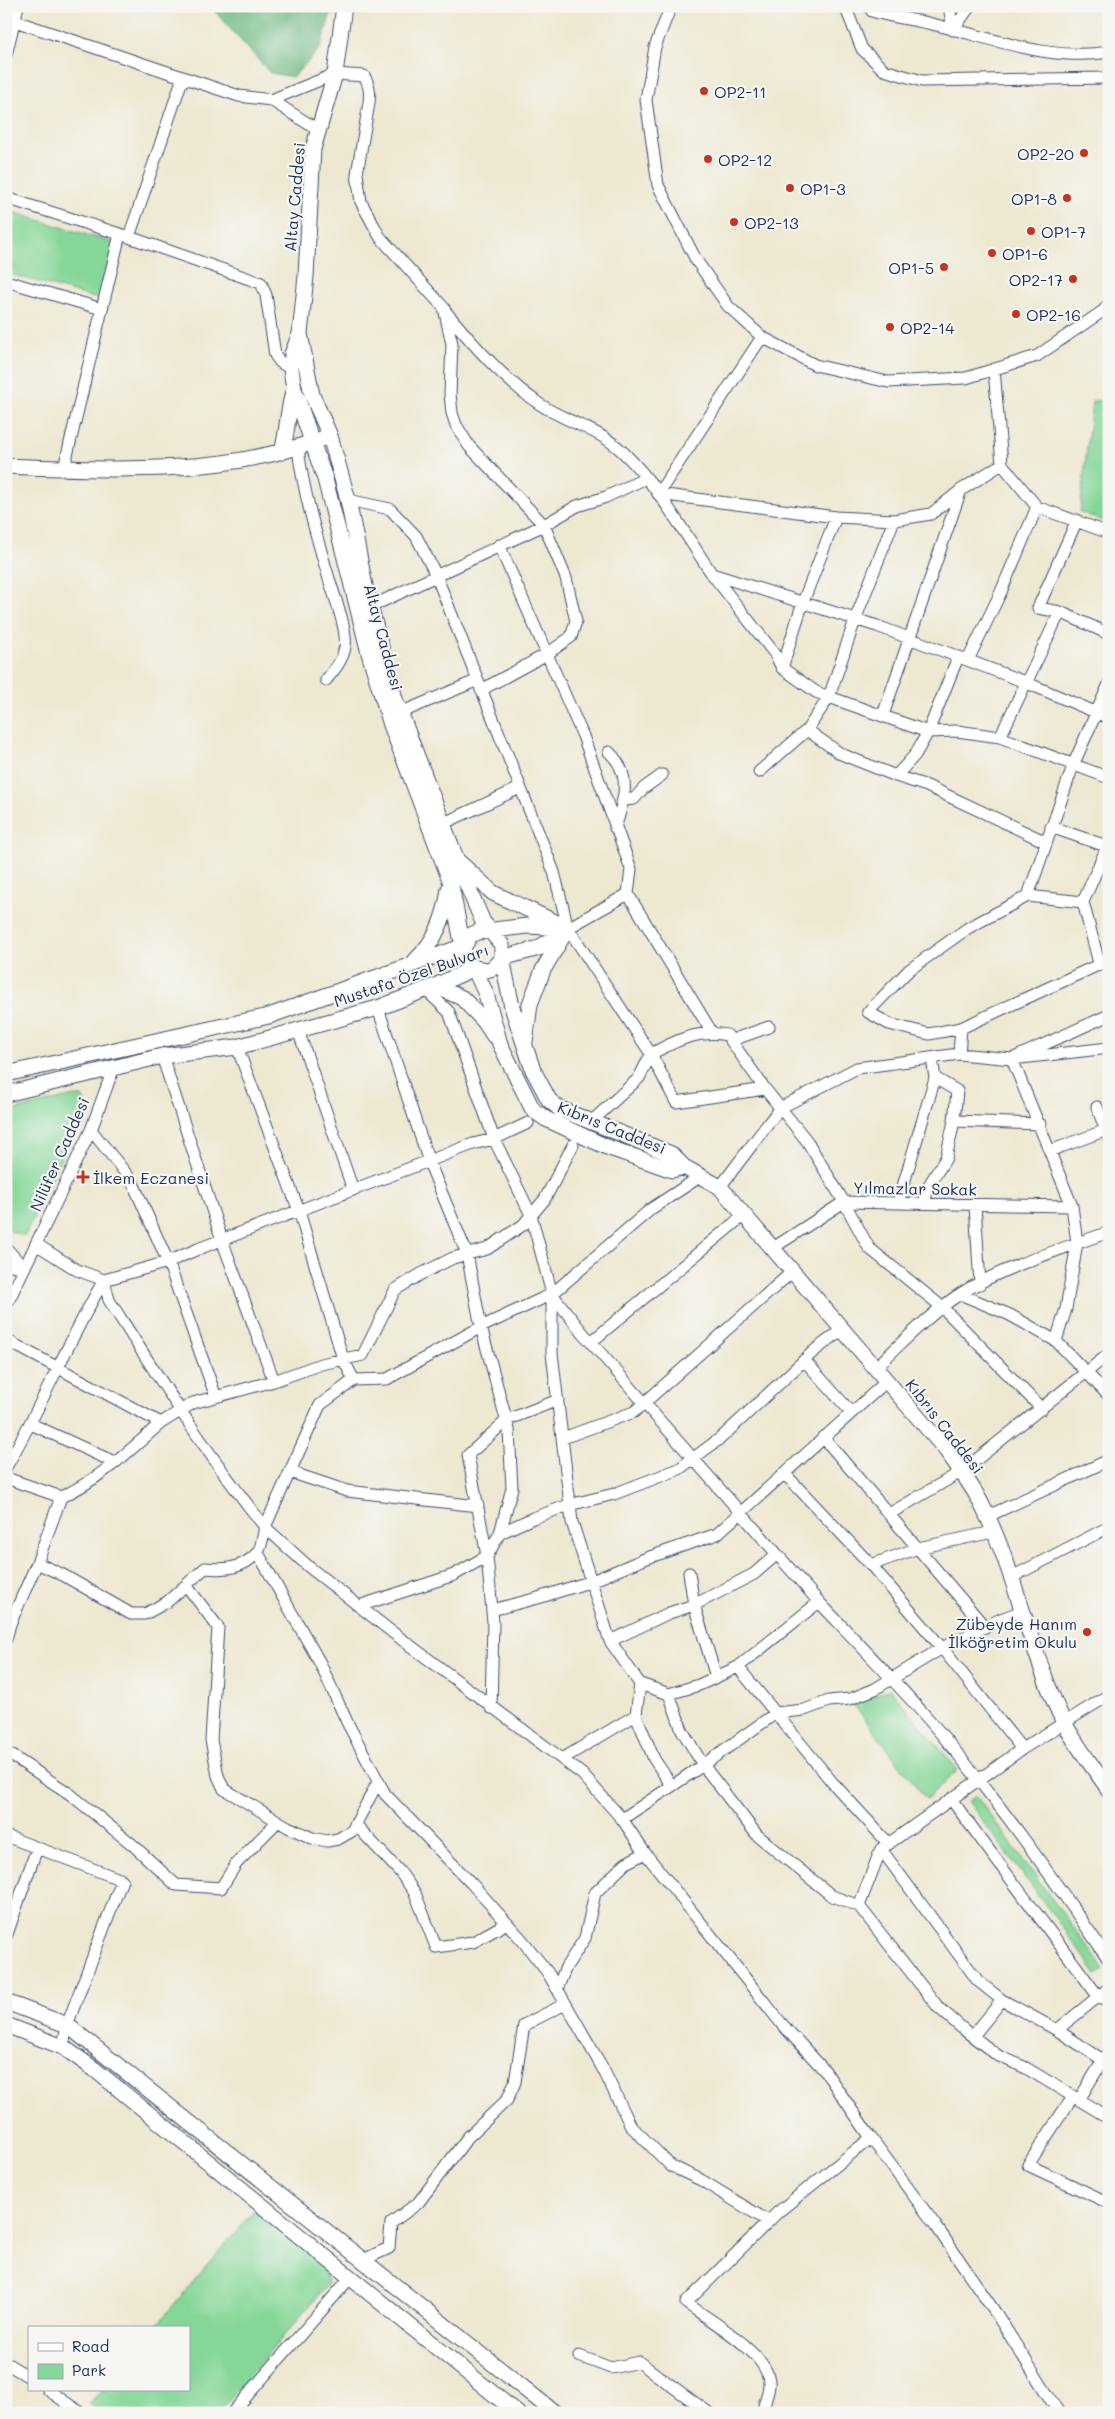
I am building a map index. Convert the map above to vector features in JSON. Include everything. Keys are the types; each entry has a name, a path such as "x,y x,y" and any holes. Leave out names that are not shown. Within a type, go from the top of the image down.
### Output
{"main road":[{"name":"Altay Caddesi","path":"344,6 335,74 313,149 306,276 300,334 292,354 291,369 306,445 325,479 369,653 390,724 450,880 464,946"},
{"name":"Altay Caddesi","path":"300,334 312,395 330,436 348,500 370,607 400,713 442,824 489,932"},
{"path":"282,452 288,427 289,404 294,389"},
{"path":"6,466 64,468 181,467 282,452 330,436"},
{"path":"456,858 493,893 534,914 568,928 543,970 530,1004 525,1044"},
{"path":"411,965 429,947 438,931 446,911 450,880"},
{"name":"Mustafa Özel Bulvarı","path":"6,1074 270,1016 464,946 471,935 483,931 489,932 527,926 568,928"},
{"name":"Mustafa Özel Bulvarı","path":"6,1094 162,1056 237,1047 378,1008 431,988 474,968 487,970 498,964 502,958 539,948 568,928"},
{"path":"489,932 500,939 502,958"},
{"path":"464,946 465,958 474,968"},
{"name":"Kıbrıs Caddesi","path":"502,958 512,1008 539,1084 549,1100 573,1116 671,1154 684,1167 720,1188 843,1328 962,1472 976,1495 986,1517 1064,1721 1076,1744 1109,1790"},
{"name":"Kıbrıs Caddesi","path":"474,968 486,994 500,1044 533,1110 546,1119 607,1147 672,1170 684,1167"},
{"path":"431,988 462,998 484,1021 500,1044"},
{"path":"6,2002 67,2025 555,2413"},
{"path":"6,2025 63,2047 256,2199 517,2413"}],"street":[{"path":"6,55 11,20 18,6"},
{"path":"671,6 655,47 646,100 658,184 696,260 728,306 762,337 815,365 888,382 966,378 1037,356 1103,311 1109,304"},
{"path":"845,6 862,49 884,70 922,82 1109,78"},
{"path":"949,6 953,30"},
{"path":"953,30 970,6"},
{"path":"872,9 1015,46 1086,55 1109,52"},
{"path":"11,20 239,96 271,100 318,130"},
{"path":"271,100 335,74 364,76 370,91 357,174 361,202 380,237 444,308 475,347 514,384 539,404 601,435 622,451 658,494 712,574 775,654 782,668 816,692 928,732 957,730 1000,737 1074,763 1109,778"},
{"path":"64,468 102,309 125,236 182,77"},
{"path":"6,198 125,236 261,284 266,295 275,355 280,362 291,369"},
{"path":"6,281 102,309"},
{"path":"400,713 480,685 547,654 571,637 576,621 566,578 544,525 470,446 456,425 452,413 450,394 452,344 444,308"},
{"path":"658,494 762,337"},
{"path":"994,369 1002,464 1038,507 1109,533"},
{"path":"306,445 301,472 344,631 345,646 340,661 326,680"},
{"path":"658,494 836,517 894,520 931,514 961,490 1002,464"},
{"path":"370,607 544,525 577,506 606,497 646,478"},
{"path":"883,715 961,490"},
{"path":"348,500 390,509 416,536 436,575 554,872 568,928 651,1054 676,1102 765,1090"},
{"path":"896,776 916,755 963,658 998,600 1038,507"},
{"path":"782,668 803,602 836,517"},
{"path":"759,772 807,730 829,697 855,620 894,520"},
{"path":"1077,520 1038,608 1060,612 1109,634"},
{"path":"499,545 583,736 631,869 628,894 711,1031"},
{"path":"712,574 909,638 1025,682 1109,718"},
{"path":"1000,737 1060,612"},
{"path":"1028,896 1074,763 1109,684"},
{"path":"807,730 841,754 927,786 1046,842"},
{"path":"609,752 617,760 625,783 625,800 615,828"},
{"path":"625,800 634,799 644,788 662,775"},
{"path":"442,824 520,788"},
{"path":"1051,827 1108,847 1083,902 1104,962 961,1028 929,1034 889,1024 868,1012 909,970 968,928 1028,896 1083,902"},
{"path":"568,928 628,894"},
{"path":"431,988 449,1012 494,1139 532,1215 552,1294 552,1353 572,1522 610,1641 640,1684 669,1694 738,1667 819,1602"},
{"path":"359,1606 454,1575 487,1556 500,1533 512,1488 510,1430 480,1327 467,1254 429,1162 378,1008"},
{"path":"1012,1059 1109,1015"},
{"path":"591,1122 639,1078 651,1054 678,1040 711,1031 727,1035 732,1040 769,1027"},
{"path":"959,1054 961,1028"},
{"path":"298,1030 352,1190"},
{"name":"Yılmazlar Sokak","path":"732,1040 765,1090 808,1141 844,1202 1072,1206"},
{"path":"237,1047 299,1211 343,1359 354,1380"},
{"path":"720,1188 780,1108 856,1068 959,1054 1012,1059 1109,1048"},
{"path":"162,1056 222,1240 274,1381"},
{"path":"898,1204 935,1078 932,1059"},
{"path":"1012,1059 1072,1206 1077,1243 1066,1309 1056,1341"},
{"name":"Nilüfer Caddesi","path":"6,1306 91,1130 114,1067"},
{"path":"924,1203 929,1184 946,1158 954,1121 957,1091 935,1078"},
{"path":"1050,1151 1108,1132 1097,1107"},
{"path":"954,1121 1040,1124"},
{"path":"36,1244 77,1270 104,1280 168,1262 473,1144 494,1139 528,1124"},
{"path":"91,1130 132,1181 168,1262 216,1397"},
{"path":"6,1478 61,1497 79,1489 161,1423 193,1403 274,1381 299,1371 363,1355 396,1290 421,1274 453,1258 487,1249 523,1225 544,1199 573,1145"},
{"path":"37,1563 63,1575 131,1614 145,1614 166,1602 205,1568 223,1570 241,1565 258,1553 265,1527 320,1405 354,1380 387,1379 480,1327 552,1294 651,1209 701,1176"},
{"path":"773,1248 844,1202 869,1248 942,1308 1042,1408"},
{"path":"975,1205 980,1284"},
{"path":"591,1342 744,1215"},
{"path":"875,1368 960,1294 1019,1265 1109,1232"},
{"path":"6,1248 24,1268"},
{"path":"6,1264 24,1268"},
{"path":"563,1438 634,1412 793,1271"},
{"path":"6,1468 31,1424 82,1318 104,1280"},
{"path":"104,1280 109,1300 179,1412 227,1481 265,1527 309,1567 359,1606 491,1708 582,1774 622,1819 645,1853 781,2022 825,2071 871,2138 942,2234 1002,2323 1059,2413"},
{"path":"552,1294 591,1342 740,1513 819,1602 929,1720 1058,1885 1109,1960"},
{"path":"960,1294 1010,1315 1056,1341 1109,1396"},
{"path":"500,1533 569,1505 614,1494 679,1469 722,1437 804,1360 843,1328"},
{"path":"6,1340 58,1366 161,1423"},
{"path":"889,1514 962,1472 1109,1354"},
{"path":"804,1360 851,1412"},
{"path":"492,1610 592,1581 647,1558 717,1534 887,1381"},
{"path":"491,1708 492,1610 487,1556 468,1455 507,1420 558,1400"},
{"path":"31,1424 114,1462"},
{"path":"823,1437 984,1627"},
{"path":"986,1517 1109,1460"},
{"path":"290,1472 347,1491 478,1506"},
{"path":"784,1473 871,1565 942,1648 1022,1749"},
{"path":"6,1638 8,1624 37,1563 61,1497"},
{"path":"1010,1578 1109,1527"},
{"path":"871,1565 918,1548 992,1532"},
{"path":"258,1553 320,1663 347,1722 385,1794 429,1837 507,1923 548,1973 602,2067 631,2126 671,2166 701,2180 768,2221"},
{"path":"610,1641 669,1613 694,1605 754,1574 777,1554"},
{"path":"689,1573 694,1605 716,1677"},
{"path":"186,1585 218,1628 211,1740 218,1776 224,1789 278,1821 312,1838 327,1842 338,1839 352,1831 378,1782"},
{"path":"622,1819 776,1714 804,1710 829,1701 850,1699 891,1680 942,1648 1022,1611"},
{"path":"738,1667 885,1847 978,1981 1002,2000 1057,2030 1106,2062 1076,2098 1028,2165 1108,2200"},
{"path":"640,1684 636,1715 654,1759 672,1786"},
{"path":"669,1694 682,1730 703,1765 757,1835 832,1896 860,1906 938,2007 973,2036 998,2055 1026,2068 1109,2118"},
{"path":"860,1906 885,1847 1022,1749 1064,1721 1109,1695"},
{"path":"562,1760 636,1715"},
{"path":"11,1755 70,1794 133,1845 176,1885 221,1888 236,1864 278,1821"},
{"path":"951,1799 1104,1999"},
{"path":"355,1824 400,1872 415,1894 436,1947 473,1942 507,1923"},
{"path":"6,1836 122,1880 67,2025 63,2047"},
{"path":"6,1937 37,1848"},
{"path":"557,1989 566,1967 585,1938 595,1893 626,1862 645,1853"},
{"path":"1057,2030 1104,1999 1109,1988"},
{"path":"973,2036 1002,2000"},
{"path":"363,2260 389,2248 391,2223 418,2203 468,2137 507,2100 514,2082 524,2025 565,2004"},
{"path":"763,2413 769,2382 761,2362 735,2338 686,2303 768,2221 871,2138"},
{"path":"232,2413 350,2278"},
{"path":"579,2356 611,2368 639,2362 709,2413"},
{"path":"6,2363 28,2376"},
{"path":"51,2392 80,2413"}],"green space":[{"path":"210,6 333,6 320,49 293,77 270,73"},
{"path":"6,210 117,244 102,300 6,273"},
{"path":"1109,400 1109,523 1080,512 1092,401"},
{"path":"74,1096 82,1097 86,1104 25,1236 9,1231 6,1218 6,1112"},
{"path":"890,1689 958,1770 926,1799 853,1704"},
{"path":"976,1796 1104,1969 1097,1974 968,1801"},
{"path":"255,2209 324,2265 328,2284 218,2413 101,2413 89,2404 99,2392 190,2392 190,2326 156,2326"}],"place":[{"name":"OP2-11","path":"704,91"},
{"name":"OP2-20","path":"1084,153"},
{"name":"OP2-12","path":"708,159"},
{"name":"OP1-3","path":"790,188"},
{"name":"OP1-8","path":"1067,198"},
{"name":"OP2-13","path":"734,222"},
{"name":"OP1-7","path":"1031,231"},
{"name":"OP1-6","path":"992,253"},
{"name":"OP1-5","path":"944,267"},
{"name":"OP2-17","path":"1073,279"},
{"name":"OP2-16","path":"1016,314"},
{"name":"OP2-14","path":"890,327"},
{"name":"İlkem Eczanesi","path":"83,1177"},
{"name":"Zübeyde Hanım İlköğretim Okulu","path":"1087,1632"}]}
